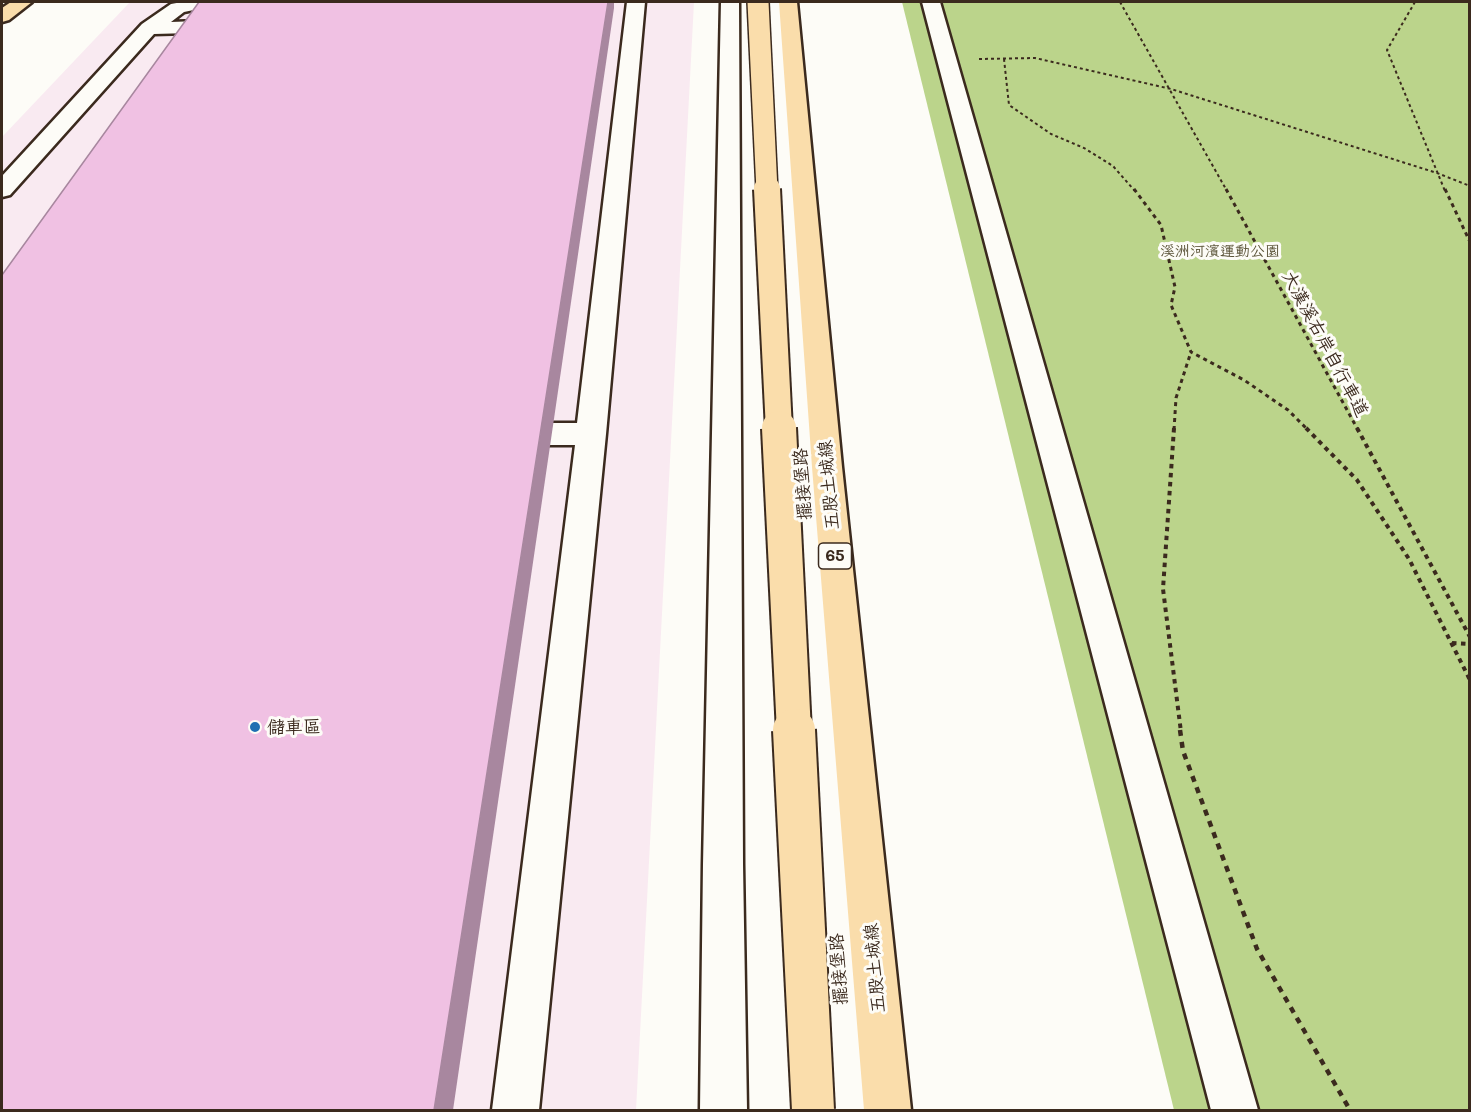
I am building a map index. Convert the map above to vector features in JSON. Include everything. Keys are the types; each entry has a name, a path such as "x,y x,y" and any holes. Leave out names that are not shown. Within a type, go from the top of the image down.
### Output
{"main road":[{"path":"2,16 23,2"},
{"path":"758,2 813,1110"},
{"name":"五股土城線","path":"788,2 828,479 888,1110"}],"street":[{"path":"2,189 149,28 178,9 206,2"},
{"path":"724,1110 723,864 730,2"},
{"name":"擺接堡路","path":"771,2 785,235 849,1110"},
{"path":"931,2 1235,1110"},
{"path":"515,1110 591,434 628,12"},
{"path":"149,28 244,26"},
{"path":"729,152 781,152"},
{"path":"485,435 591,434"}],"path":[{"name":"大漢溪右岸自行車道","path":"1120,2 1171,89 1470,638"},
{"path":"1415,2 1387,50 1437,173 1470,242"},
{"path":"975,59 1035,58 1171,89 1437,173 1470,186"},
{"path":"1004,59 1010,105 1025,118 1051,134 1084,148 1113,166 1139,195 1161,225 1175,287 1171,305 1191,352 1244,380 1288,410 1357,480 1409,559 1470,680"},
{"path":"1191,352 1176,398 1163,589 1183,751 1257,949 1350,1110"},
{"path":"1452,643 1470,644"}],"shaded area":[{"name":"儲車區","path":"130,2 694,2 636,1110 2,1110 2,137"}],"green space":[{"name":"溪洲河濱運動公園","path":"902,2 1469,2 1469,1110 1174,1110"}],"building":[{"name":"儲車區","path":"199,2 608,2 434,1110 2,1110 2,275"}],"place":[{"name":"儲車區","path":"255,727"}]}
